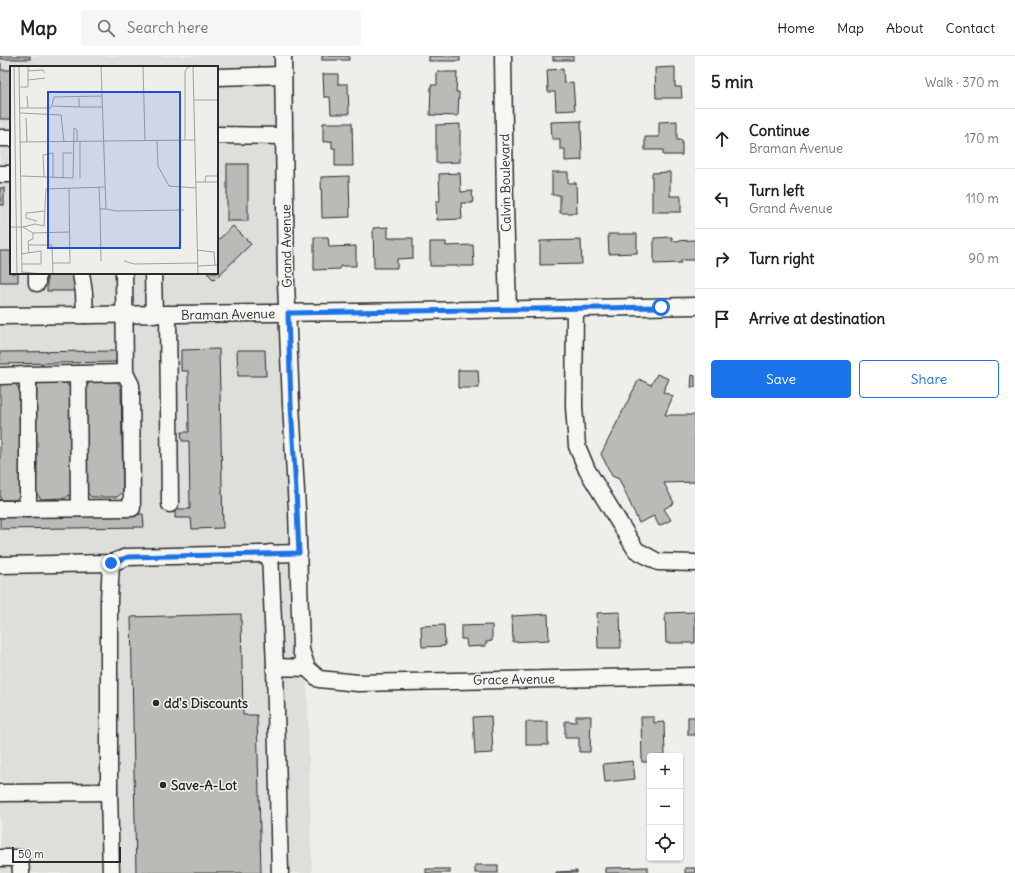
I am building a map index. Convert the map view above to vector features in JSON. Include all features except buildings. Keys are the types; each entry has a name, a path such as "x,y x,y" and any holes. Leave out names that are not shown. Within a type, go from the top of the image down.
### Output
{"street":[{"name":"Grand Avenue","path":"283,56 286,282 299,553 302,650 307,668"},
{"name":"Calvin Boulevard","path":"503,56 508,309"},
{"path":"218,76 283,75"},
{"path":"218,135 284,136"},
{"path":"81,274 85,315"},
{"path":"0,510 132,508 131,385 125,373 124,274"},
{"path":"153,274 161,315 170,504"},
{"name":"Braman Avenue","path":"0,316 161,315 695,306"},
{"path":"575,308 574,407 577,446 587,470 636,550 658,562 695,563"},
{"path":"0,376 125,373"},
{"path":"78,374 79,508"},
{"path":"28,375 28,509"},
{"path":"270,553 275,668 280,873"},
{"path":"0,565 111,563 128,557 299,553"},
{"path":"111,563 109,600 109,792 111,873"},
{"path":"275,668 307,668"},
{"name":"Grace Avenue","path":"307,668 319,679 358,682 695,676"},
{"path":"0,793 109,792"},
{"path":"0,858 20,866"}],"shaded area":[{"path":"0,56 293,56 295,158 285,158 295,533 308,533 307,676 312,873 0,873"}],"place":[{"name":"dd's Discounts","path":"156,703"},
{"name":"Save-A-Lot","path":"163,785"}],"route":[{"path":"111,563 128,557 299,553 288,313 661,307"}]}
